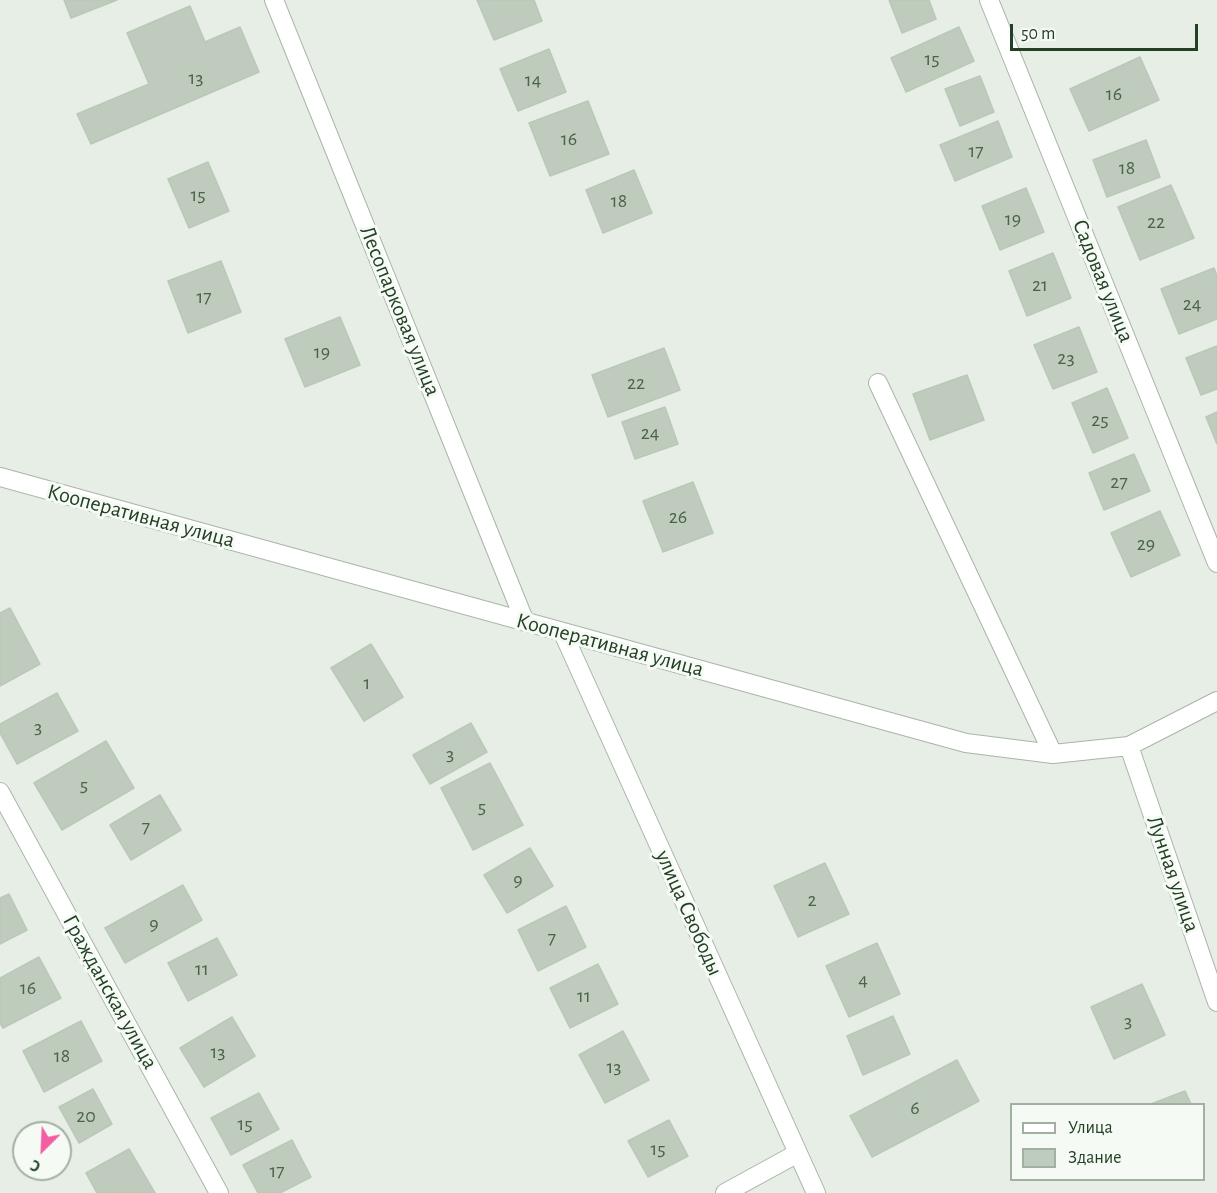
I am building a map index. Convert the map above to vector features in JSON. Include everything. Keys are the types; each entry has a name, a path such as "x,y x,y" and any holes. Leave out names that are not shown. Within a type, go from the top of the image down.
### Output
{"street":[{"name":"Лесопарковая улица","path":"274,0 525,622"},
{"name":"Садовая улица","path":"989,0 1217,563"},
{"path":"878,383 1053,754"},
{"name":"Кооперативная улица","path":"0,477 966,743 1053,754 1129,746 1217,701"},
{"name":"улица Свободы","path":"563,633 816,1193"},
{"name":"Лунная улица","path":"1129,746 1217,1002"},
{"name":"Гражданская улица","path":"0,792 219,1193"},
{"path":"725,1193 798,1153"}],"building":[{"path":"64,0 117,0 71,18"},
{"path":"477,0 534,0 542,21 494,40"},
{"path":"889,0 929,0 936,19 902,33"},
{"path":"190,6 205,42 240,27 259,72 91,144 77,114 149,84 127,33"},
{"path":"959,27 974,61 906,92 891,58"},
{"path":"549,49 566,92 518,111 500,69"},
{"path":"1140,57 1159,100 1089,131 1070,89"},
{"path":"980,76 994,112 960,126 945,89"},
{"path":"588,101 609,154 550,176 529,123"},
{"path":"998,121 1012,157 955,181 940,145"},
{"path":"1146,140 1160,177 1107,197 1093,160"},
{"path":"208,162 229,211 189,228 168,179"},
{"path":"634,170 652,213 603,233 586,190"},
{"path":"1171,185 1194,238 1140,260 1118,207"},
{"path":"1026,188 1044,232 1000,250 982,206"},
{"path":"1053,253 1071,298 1027,316 1009,271"},
{"path":"221,261 241,312 188,333 168,281"},
{"path":"1214,268 1217,276 1217,319 1179,334 1161,289"},
{"path":"340,317 360,365 305,387 285,339"},
{"path":"1079,327 1097,372 1053,389 1034,345"},
{"path":"1217,346 1217,389 1201,395 1186,358"},
{"path":"664,348 680,390 608,417 592,375"},
{"path":"967,375 984,420 930,440 913,394"},
{"path":"1107,388 1128,438 1093,453 1072,403"},
{"path":"665,407 678,444 635,459 622,422"},
{"path":"1217,412 1217,444 1206,417"},
{"path":"1134,454 1150,491 1104,510 1089,473"},
{"path":"693,482 713,533 663,552 643,501"},
{"path":"1160,511 1180,555 1131,577 1111,533"},
{"path":"10,608 40,664 0,686 0,613"},
{"path":"371,644 403,697 364,721 331,668"},
{"path":"57,693 78,731 17,764 0,733 0,724"},
{"path":"471,723 487,752 430,784 413,755"},
{"path":"106,741 134,788 62,830 34,783"},
{"path":"490,763 523,825 473,850 441,788"},
{"path":"160,795 181,830 131,860 110,825"},
{"path":"530,848 553,886 507,913 484,875"},
{"path":"825,863 849,914 798,937 774,886"},
{"path":"183,885 202,920 125,963 105,928"},
{"path":"9,894 27,930 0,944 0,898"},
{"path":"566,906 586,947 538,971 518,930"},
{"path":"217,938 237,975 188,1001 168,963"},
{"path":"877,943 900,994 849,1017 826,966"},
{"path":"39,957 61,998 3,1028 0,1023 0,978"},
{"path":"598,964 618,1004 570,1028 550,988"},
{"path":"1142,984 1165,1035 1114,1059 1091,1007"},
{"path":"893,1016 910,1054 863,1075 847,1036"},
{"path":"232,1017 255,1056 204,1087 180,1048"},
{"path":"81,1021 102,1061 44,1092 23,1051"},
{"path":"623,1031 649,1080 605,1103 579,1055"},
{"path":"957,1060 979,1101 872,1157 850,1116"},
{"path":"93,1089 112,1124 79,1143 72,1130 72,1121 67,1121 59,1107"},
{"path":"1185,1091 1191,1103 1154,1103"},
{"path":"259,1093 279,1129 231,1155 211,1118"},
{"path":"669,1120 688,1156 648,1177 628,1141"},
{"path":"292,1140 311,1177 280,1193 258,1193 243,1165"},
{"path":"129,1149 155,1193 97,1193 86,1173"}]}
